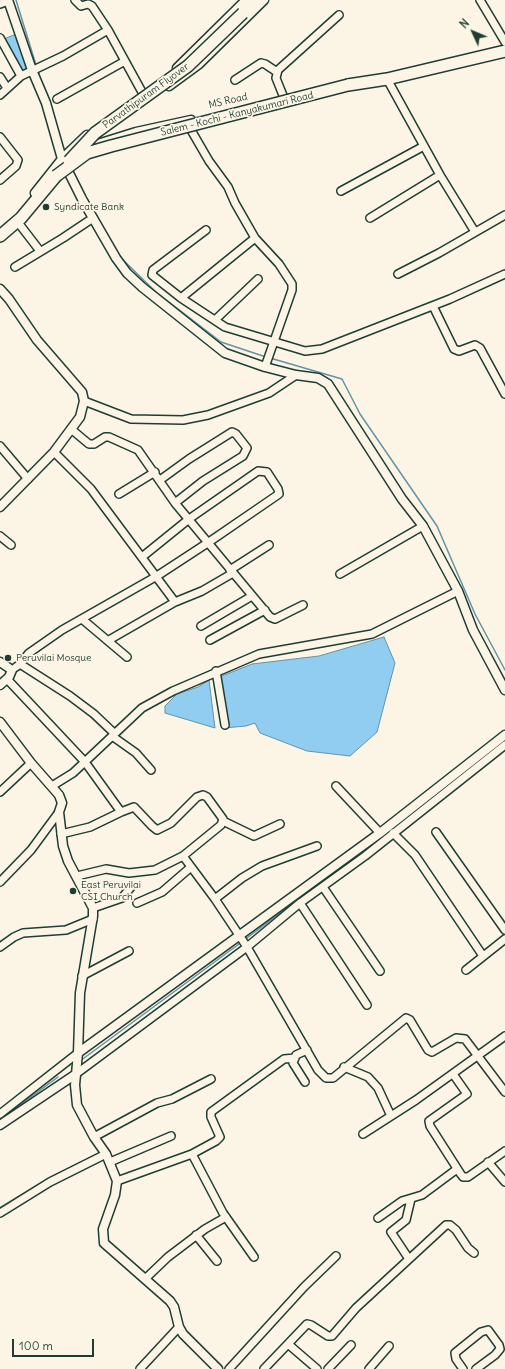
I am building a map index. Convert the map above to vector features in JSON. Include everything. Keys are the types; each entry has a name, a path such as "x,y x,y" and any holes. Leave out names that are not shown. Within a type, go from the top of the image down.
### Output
{"highway":[{"name":"Parvathipuram Flyover","path":"56,176 95,133 188,66 256,0"},
{"name":"Salem - Kochi - Kanyakumari Road","path":"0,236 21,218 56,176 87,153 127,141 190,127 348,85 383,79 505,51"}],"street":[{"path":"0,4 8,0 35,69 62,159 68,172 116,258 127,273 142,287 225,353 266,364 296,375 318,378 328,384 402,499 423,526 458,591 473,630 505,690"},
{"path":"75,0 81,6 88,4 92,6 108,30 142,92"},
{"name":"MS Road","path":"0,231 17,216 62,159 100,123 183,64 246,0"},
{"name":"MS Road","path":"68,172 83,149 106,129 186,75 264,0"},
{"path":"480,0 505,42"},
{"path":"284,98 276,78 277,72 339,16"},
{"path":"0,95 21,76 62,56 108,30"},
{"path":"0,38 21,76"},
{"path":"57,99 125,61"},
{"path":"235,80 261,63 277,72"},
{"path":"0,77 7,88"},
{"path":"0,241 20,225 68,172 89,157 112,148 291,105 383,79 475,232"},
{"name":"MS Road","path":"62,159 83,149 136,132 350,82 383,79"},
{"path":"191,130 209,161 228,187 235,203 255,238 279,264 292,284 292,290 266,364"},
{"path":"0,137 17,158 18,162 0,180"},
{"path":"341,191 424,146"},
{"path":"370,218 440,175"},
{"path":"398,274 505,215"},
{"path":"15,267 93,218"},
{"path":"20,225 40,251"},
{"path":"206,230 152,272 152,276 181,298 234,331 305,351 314,351 432,306 505,274"},
{"path":"181,298 255,238"},
{"path":"215,320 258,279"},
{"path":"0,289 9,299 37,340 82,392 84,401 80,417 54,452 0,507"},
{"path":"432,306 454,350 459,351 475,345 480,348 505,394"},
{"path":"84,401 132,419 183,420 208,415 268,393 296,375"},
{"path":"71,430 89,444 94,444 105,437 109,437 133,446 138,450 155,472 175,503 270,617 275,619 303,605"},
{"path":"160,480 189,459 232,432 236,434 247,448 243,456 203,481 175,503"},
{"path":"0,446 28,479"},
{"path":"54,452 91,489 175,602"},
{"path":"0,685 29,653 82,619 157,576 209,542 279,494 278,489 267,472 258,471 189,519 142,557"},
{"path":"119,494 155,472"},
{"path":"340,574 423,526"},
{"path":"0,536 11,545"},
{"path":"109,640 175,602 202,591 232,572 269,545"},
{"path":"52,786 72,773 85,762 142,708 216,671 259,654 372,634 458,591"},
{"path":"201,626 252,596"},
{"path":"210,640 265,610"},
{"path":"82,619 109,640 127,657"},
{"path":"0,662 12,670"},
{"path":"20,664 70,696 94,714 113,734 136,753 151,770"},
{"path":"216,671 225,725"},
{"path":"7,679 85,762 121,812"},
{"path":"0,722 61,799 59,812 61,834 68,861 93,908 93,919 80,993 76,1074 77,1105 94,1137 106,1154 117,1181 115,1195 103,1229 102,1237 107,1246 170,1301 174,1307 179,1328 183,1334 218,1369"},
{"path":"0,1114 78,1053 380,833 505,735"},
{"path":"0,1125 76,1074 247,947 505,745"},
{"path":"0,792 31,763"},
{"path":"336,786 380,833"},
{"path":"61,834 90,827 134,807 152,826 158,830 171,823 197,797 203,795 207,797 223,820 254,836 280,824"},
{"path":"0,882 30,850 59,812"},
{"path":"77,876 106,868 129,873 155,870 183,856 221,825 223,820"},
{"path":"436,832 505,930"},
{"path":"394,833 415,855 483,956"},
{"path":"216,899 242,878 262,866 317,846"},
{"path":"183,856 216,899 240,936 318,1070 326,1078 333,1078 344,1067 406,1018 410,1020 428,1050 432,1052 459,1037 468,1042 505,1092"},
{"path":"137,904 162,892 191,867"},
{"path":"323,887 380,971"},
{"path":"93,908 122,898 131,888"},
{"path":"300,904 367,1005"},
{"path":"0,948 14,937 23,933 66,930 93,919"},
{"path":"466,970 505,939"},
{"path":"82,976 129,951"},
{"path":"363,1134 453,1074 505,1036"},
{"path":"117,1181 192,1154 216,1141 220,1137 210,1117 212,1112 284,1059 295,1058 307,1050"},
{"path":"295,1058 293,1063 305,1082"},
{"path":"344,1067 368,1077 378,1088 391,1116"},
{"path":"453,1074 467,1094 429,1121 430,1126 457,1169 463,1177 468,1177 505,1151"},
{"path":"94,1137 157,1103 172,1099 211,1080"},
{"path":"110,1162 171,1136"},
{"path":"0,1213 50,1182 106,1154"},
{"path":"192,1154 226,1216 254,1257"},
{"path":"488,1162 505,1182"},
{"path":"378,1218 402,1201 422,1196 457,1169"},
{"path":"409,1259 391,1232 406,1220 412,1199"},
{"path":"145,1279 168,1257 196,1235 226,1216"},
{"path":"264,1369 309,1324 328,1336 332,1336 356,1308 448,1225 456,1230 468,1248 474,1253"},
{"path":"196,1235 217,1261"},
{"path":"229,1369 304,1287 336,1256"},
{"path":"140,1369 179,1328"},
{"path":"463,1369 456,1359 455,1353 481,1332 488,1330 499,1345 500,1349 495,1355 476,1369"},
{"path":"288,1344 317,1369"},
{"path":"328,1369 351,1345"},
{"path":"369,1369 389,1346"}],"water":[{"path":"16,34 27,68 23,71 4,39"},
{"path":"384,637 395,663 377,732 350,756 307,751 260,733 255,723 246,726 224,728 217,678 252,664 319,656"},
{"path":"209,680 215,728 165,713 165,706 177,694 198,687"}],"waterway":[{"path":"16,0 36,65"},
{"path":"38,71 41,82"},
{"path":"121,258 156,292 221,342 266,357"},
{"path":"270,358 342,379 360,414 437,526 475,614 505,670"},
{"path":"247,938 349,861"},
{"path":"80,1061 239,944"},
{"path":"0,1120 58,1077"}],"place":[{"name":"Syndicate Bank","path":"46,207"},
{"name":"Peruvilai Mosque","path":"8,658"},
{"name":"East Peruvilai CSI Church","path":"73,891"}]}
